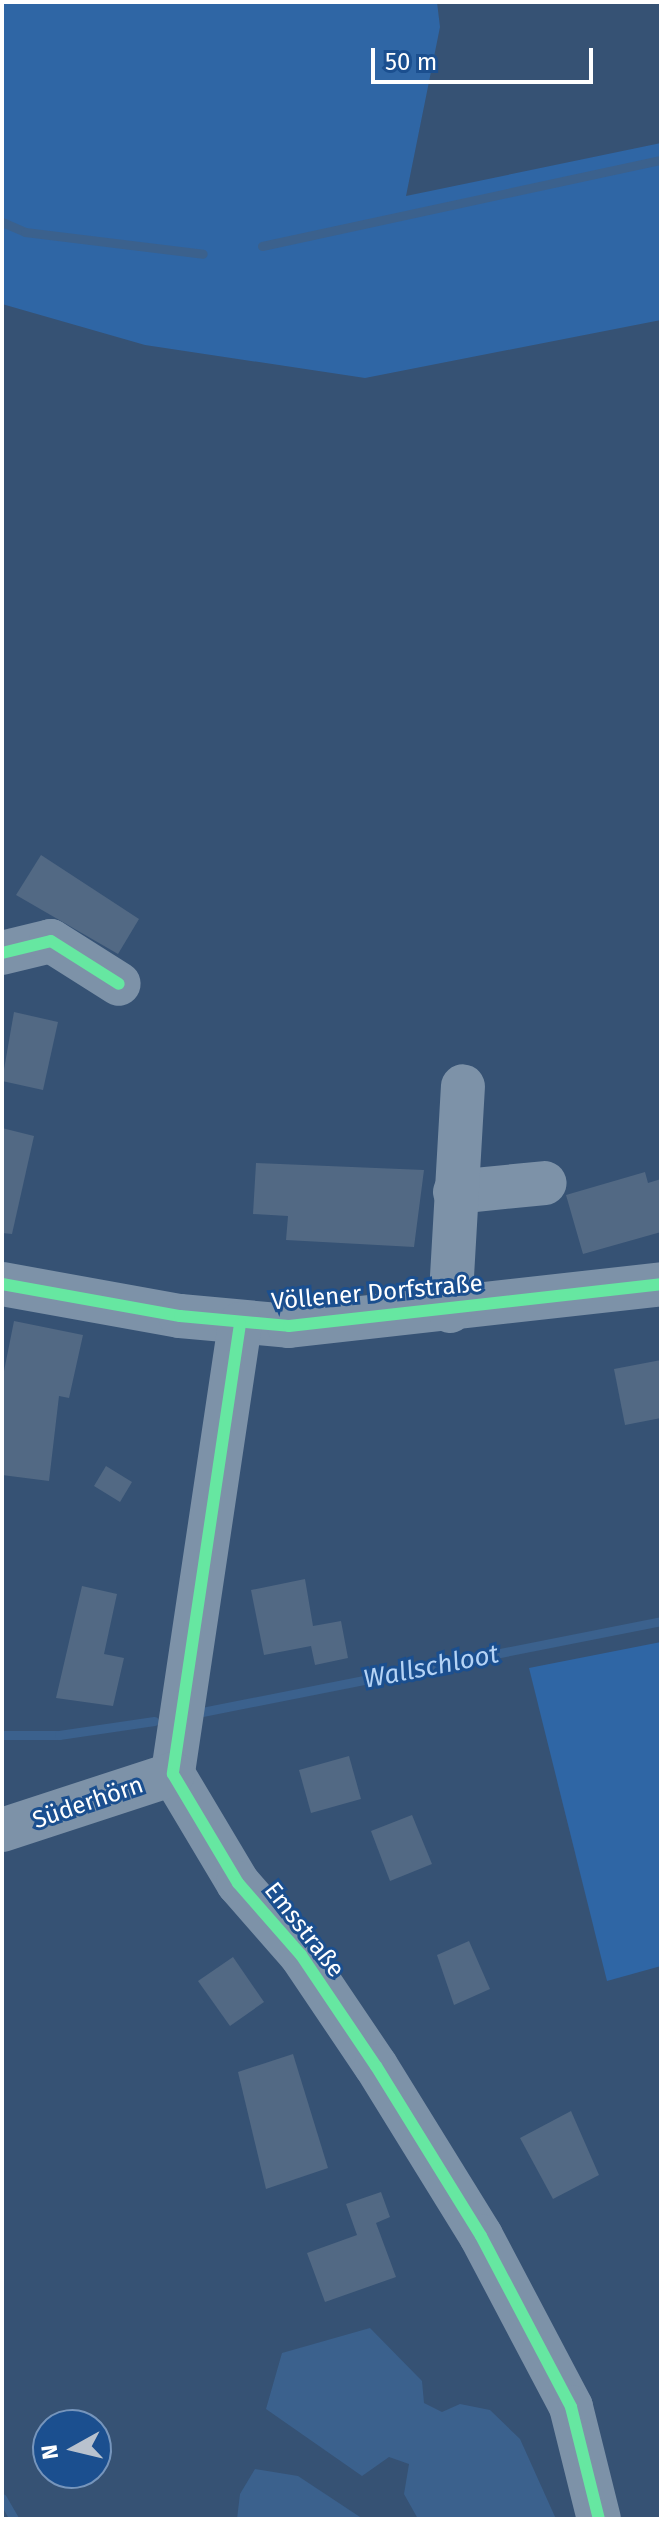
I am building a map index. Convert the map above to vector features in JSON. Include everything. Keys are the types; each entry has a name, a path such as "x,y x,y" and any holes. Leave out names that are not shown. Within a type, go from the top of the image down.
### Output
{"street":[{"path":"2,953 51,941 119,984"},
{"path":"450,1311 463,1086"},
{"path":"455,1192 545,1183"},
{"name":"Völlener Dorfstraße","path":"2,1284 240,1324 450,1311 661,1284"},
{"path":"173,1774 240,1324"},
{"name":"Süderhörn","path":"2,1830 173,1774"},
{"name":"Emsstraße","path":"173,1774 238,1883 301,1955 376,2066 481,2236 571,2407 599,2519"}],"shaded area":[{"path":"2,2 437,2 440,27 406,196 661,143 661,320 365,378 145,345 2,304"},
{"path":"661,1642 661,1966 607,1981 529,1668"},
{"path":"370,2328 422,2381 424,2403 442,2412 460,2404 490,2410 520,2439 556,2519 418,2519 404,2494 409,2464 389,2457 362,2476 266,2409 282,2353"},
{"path":"255,2469 298,2476 363,2519 237,2519 240,2494"}],"building":[{"path":"41,855 139,919 118,954 16,895"},
{"path":"14,1012 58,1022 43,1090 2,1081"},
{"path":"2,1128 34,1136 12,1234 2,1233"},
{"path":"256,1163 424,1170 414,1247 286,1240 288,1216 253,1214"},
{"path":"645,1172 648,1183 661,1179 661,1232 583,1254 566,1195"},
{"path":"14,1321 83,1335 69,1398 59,1396 49,1481 2,1475 2,1381"},
{"path":"661,1360 661,1418 625,1425 614,1369"},
{"path":"106,1466 132,1482 120,1502 94,1486"},
{"path":"305,1579 313,1626 341,1621 348,1658 315,1665 311,1646 264,1655 251,1590"},
{"path":"82,1586 117,1594 104,1654 124,1658 113,1706 56,1698"},
{"path":"349,1756 361,1799 311,1813 299,1770"},
{"path":"412,1815 432,1864 390,1881 371,1831"},
{"path":"469,1941 490,1989 454,2005 437,1955"},
{"path":"233,1957 264,2002 230,2026 198,1981"},
{"path":"293,2054 328,2168 266,2189 238,2072"},
{"path":"571,2111 599,2175 553,2199 520,2138"},
{"path":"381,2192 390,2217 376,2223 396,2277 325,2302 307,2253 357,2235 346,2204"}],"waterway":[{"path":"262,246 661,160"},
{"path":"2,222 25,232 203,254"},
{"name":"Wallschloot","path":"202,1712 661,1621"},
{"name":"Wallschloot","path":"2,1735 59,1735 154,1721"},
{"path":"2,2498 14,2519"}],"cycle path":[{"path":"2,953 51,941 119,984"},
{"path":"2,1284 180,1316 289,1326 661,1284"},
{"path":"240,1324 173,1774 238,1883 301,1955 376,2066 481,2236 571,2407 599,2519"}]}
